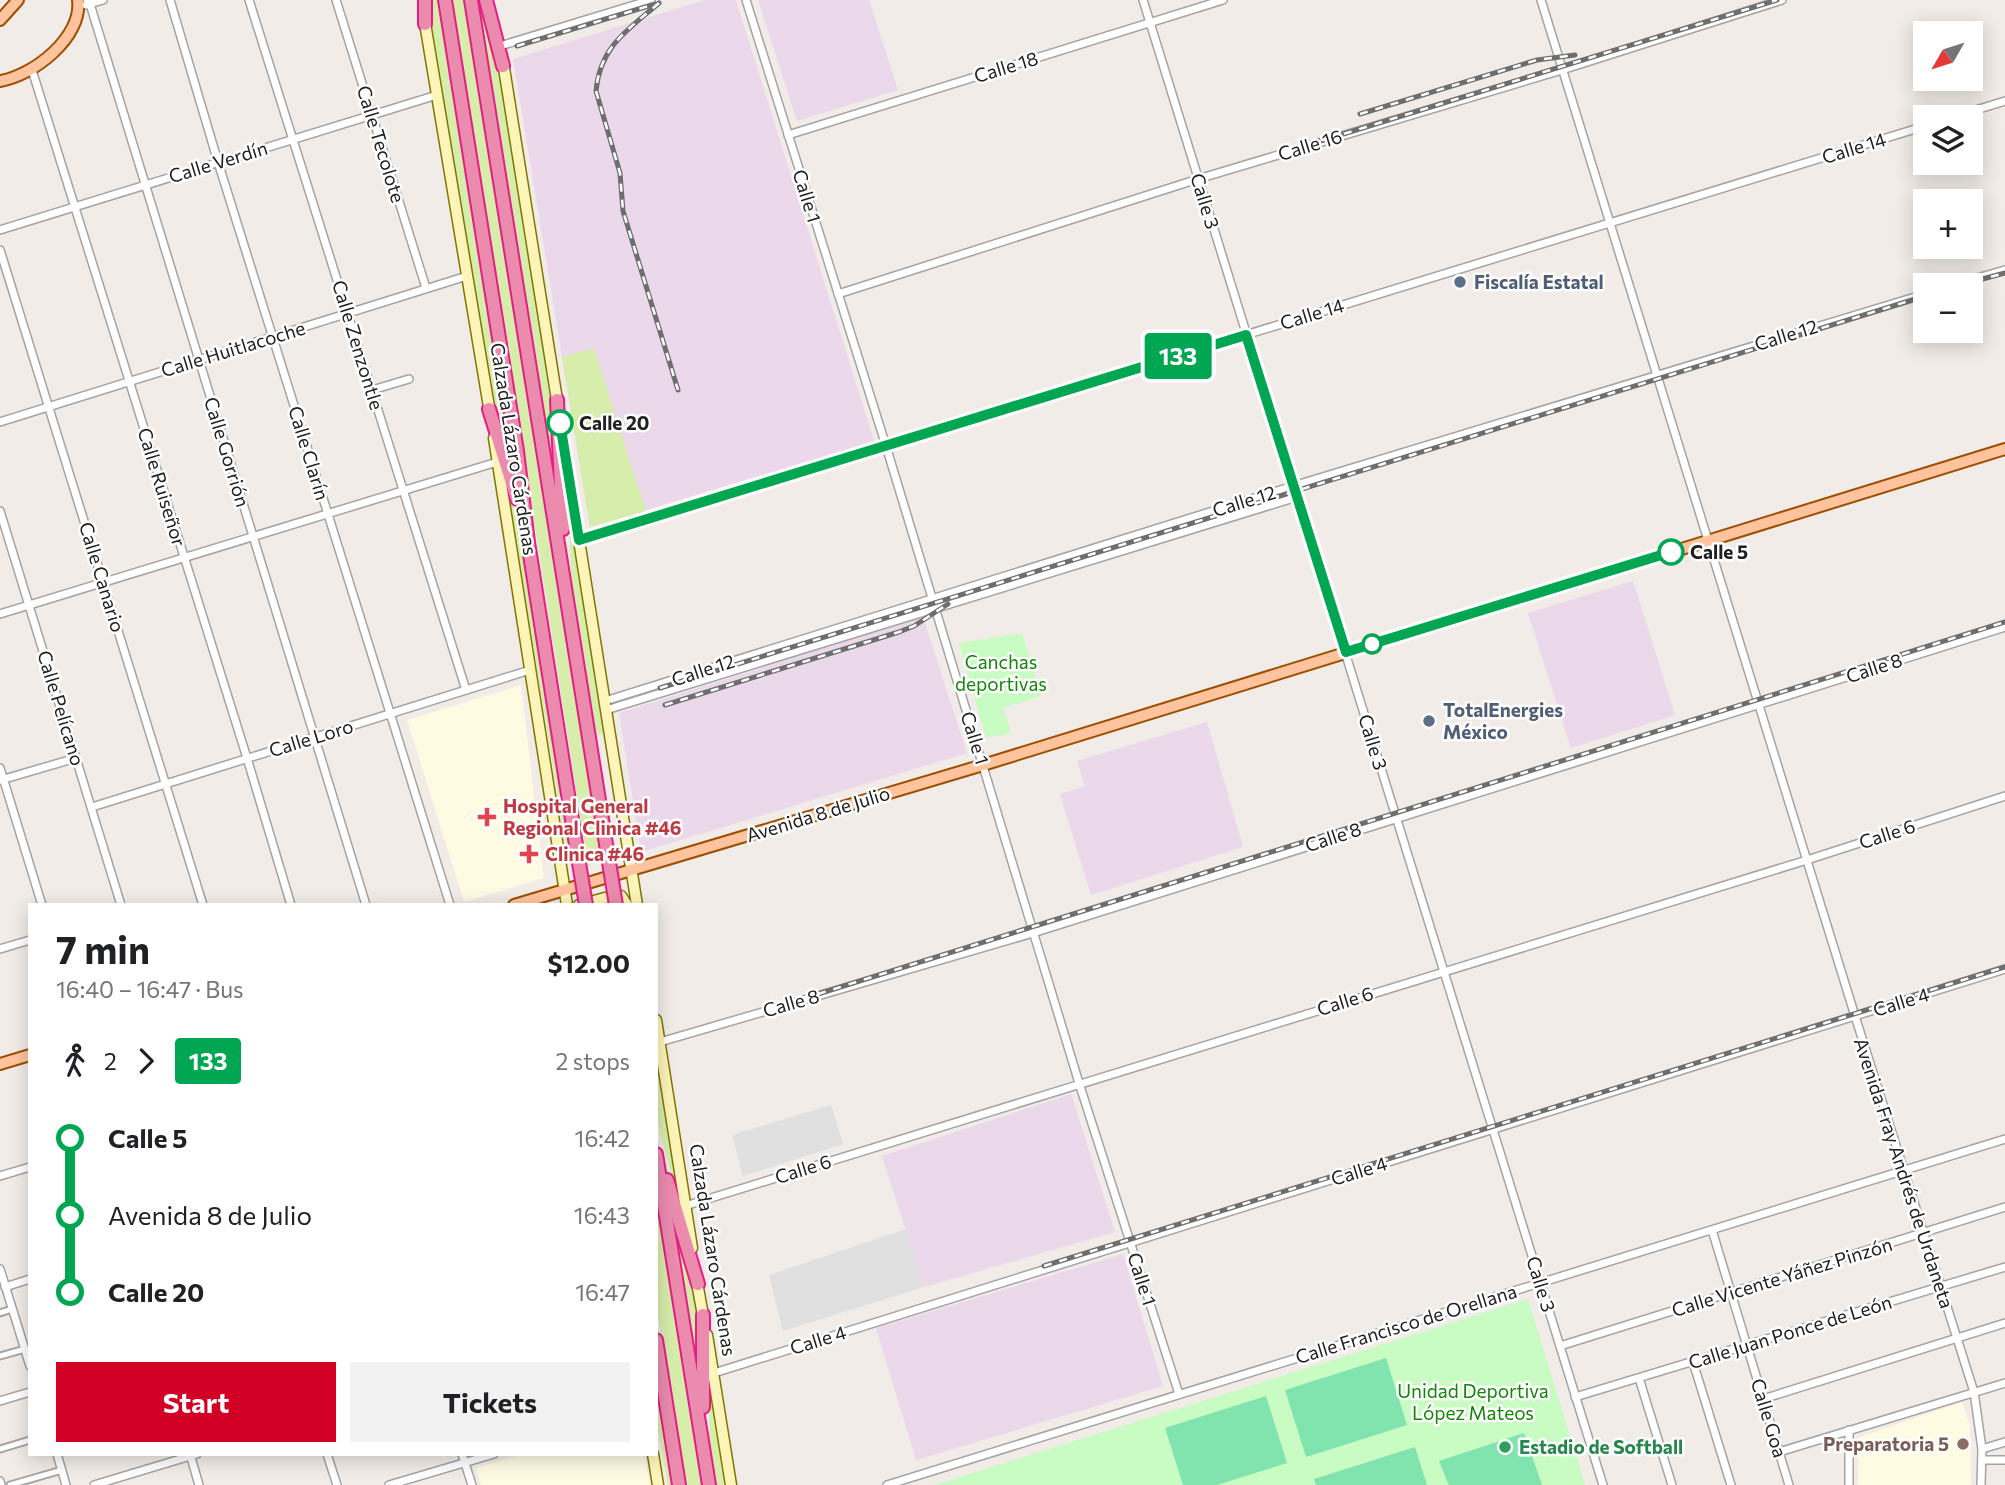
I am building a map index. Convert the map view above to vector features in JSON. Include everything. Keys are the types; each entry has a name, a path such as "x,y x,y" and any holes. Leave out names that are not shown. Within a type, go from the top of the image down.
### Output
{"highway":[{"path":"423,0 425,24"},
{"name":"Calzada Lázaro Cárdenas","path":"445,0 586,903"},
{"name":"Calzada Lázaro Cárdenas","path":"471,0 616,903"},
{"path":"486,0 503,66"},
{"path":"557,400 565,589"},
{"path":"489,409 528,542"},
{"path":"658,1153 698,1284"},
{"path":"658,1166 709,1485"},
{"path":"703,1315 703,1446"},
{"path":"658,1352 679,1485"},
{"path":"658,1376 665,1396"}],"main road":[{"path":"0,19 18,0"},
{"path":"493,0 637,903"},
{"path":"0,81 16,77 41,64 61,44 83,2"},
{"name":"Calzada Lázaro Cárdenas","path":"425,24 567,903"},
{"name":"Avenida 8 de Julio","path":"521,903 983,765 2005,449"},
{"path":"586,903 616,895 626,903"},
{"name":"Calzada Lázaro Cárdenas","path":"658,1031 731,1485"},
{"path":"0,1064 28,1056"},
{"path":"653,1456 659,1485"}],"street":[{"path":"83,2 103,0"},
{"name":"Calle Clarín","path":"170,0 449,903"},
{"name":"Calle Zenzontle","path":"249,0 466,690"},
{"name":"Calle Tecolote","path":"336,0 426,288"},
{"path":"500,46 651,0"},
{"name":"Calle 1","path":"746,0 886,446 1079,1083 1179,1394"},
{"name":"Calle 3","path":"1143,0 1603,1485"},
{"name":"Calle 18","path":"788,135 1223,0"},
{"path":"1541,0 1758,705"},
{"name":"Calle 16","path":"838,294 1198,178 1562,70 1782,0"},
{"name":"Calle Gorrión","path":"83,2 199,359 365,903"},
{"name":"Calle Ruiseñor","path":"32,70 290,903"},
{"name":"Calle Verdín","path":"0,230 437,95"},
{"path":"1983,108 2005,101"},
{"name":"Calle 14","path":"579,540 1913,130"},
{"name":"Calle Canario","path":"0,250 202,903"},
{"path":"1983,276 2005,270"},
{"name":"Calle Huitlacoche","path":"0,422 467,276"},
{"name":"Calle 12","path":"605,706 932,598 1913,298"},
{"path":"372,390 409,379"},
{"path":"0,614 497,462"},
{"name":"Calle 12","path":"605,706 935,609 1297,497"},
{"name":"Calle Pelícano","path":"0,511 120,903"},
{"name":"Calle 8","path":"660,1042 1033,933 2005,627"},
{"name":"Calle Loro","path":"92,807 530,670"},
{"name":"Avenida Fray Andrés de Urdaneta","path":"1758,705 1973,1392 1982,1449 1981,1485"},
{"path":"2,780 76,758"},
{"path":"0,768 41,903"},
{"name":"Calle 6","path":"685,1206 1807,860 2005,796"},
{"path":"0,950 28,941"},
{"name":"Calle 4","path":"713,1373 2005,969"},
{"name":"Calle Francisco de Orellana","path":"887,1485 2005,1139"},
{"path":"0,1176 28,1168"},
{"name":"Calle Vicente Yáñez Pinzón","path":"1560,1346 2005,1207"},
{"name":"Calle Goa","path":"1712,1230 1789,1485"},
{"name":"Calle Juan Ponce de León","path":"1575,1397 2005,1267"},
{"path":"0,1269 28,1359"},
{"path":"5,1287 28,1280"},
{"path":"0,1312 12,1309"},
{"path":"1763,1399 2005,1323"},
{"path":"0,1356 25,1349"},
{"path":"1693,1362 1731,1485"},
{"path":"1640,1378 1672,1485"},
{"path":"1779,1452 2005,1383"},
{"path":"0,1401 28,1393"},
{"path":"1849,1430 1849,1485"},
{"path":"0,1449 28,1441"},
{"path":"1982,1449 2005,1442"},
{"path":"58,1456 66,1485"},
{"path":"94,1485 189,1456"},
{"path":"192,1456 199,1485"},
{"path":"328,1456 337,1485"},
{"path":"462,1456 471,1485"},
{"path":"389,1485 487,1456"},
{"path":"1982,1460 2005,1460"},
{"path":"10,1485 32,1482 61,1469"}],"shaded area":[{"path":"705,0 736,0 874,441 590,527 513,59"},
{"path":"758,0 869,0 898,90 797,121"},
{"path":"1633,581 1675,715 1571,748 1528,613"},
{"path":"923,617 967,753 641,852 619,713"},
{"name":"Hospital General Regional Clinica #46","path":"521,685 544,878 464,902 407,720"},
{"path":"1207,722 1243,847 1091,895 1060,794 1085,786 1077,761"},
{"path":"1071,1094 1115,1232 924,1287 882,1156"},
{"path":"831,1105 843,1144 743,1176 732,1135"},
{"path":"906,1229 924,1287 783,1331 769,1275"},
{"path":"1123,1254 1163,1386 916,1460 876,1328"},
{"path":"1962,1402 1970,1425 1971,1485 1858,1485 1859,1437"},
{"path":"515,1456 644,1456 650,1485 481,1485 476,1468"}],"green space":[{"path":"429,0 441,0 518,491 494,410 428,22"},
{"path":"453,0 468,0 603,859 588,866"},
{"path":"479,0 483,0 498,52 554,405 558,497"},
{"path":"594,348 646,511 590,527 562,357"},
{"path":"505,474 526,550 572,844 566,846"},
{"path":"566,475 604,733 595,735 572,587"},
{"name":"Canchas deportivas","path":"1022,633 1041,696 1003,708 1011,733 986,738 959,643"},
{"path":"658,1059 681,1207 660,1134"},
{"path":"671,1199 699,1312 698,1391"},
{"path":"658,1201 704,1485 685,1485 658,1317"},
{"name":"Unidad Deportiva López Mateos","path":"1528,1299 1585,1485 934,1485"},
{"path":"1386,1358 1407,1425 1306,1457 1285,1390"},
{"path":"710,1379 724,1485 716,1485 709,1445"},
{"path":"658,1387 675,1485 668,1485 658,1430"},
{"path":"1266,1396 1287,1463 1217,1485 1183,1485 1165,1428"},
{"name":"Estadio de Softball","path":"1524,1433 1542,1485 1449,1485 1439,1461"},
{"path":"1415,1447 1427,1485 1316,1485 1314,1479"}],"railway":[{"path":"1298,148 1777,0"},
{"path":"659,3 617,40 603,62 596,91 620,173 623,211 678,390"},
{"path":"517,46 655,4"},
{"path":"1360,114 1537,60 1575,55"},
{"path":"1983,279 2005,273"},
{"path":"660,688 1913,300"},
{"path":"665,705 899,632 914,626 948,604"},
{"path":"818,994 2005,622"},
{"path":"1044,1266 2005,967"}],"bus line":[{"name":"133","path":"560,423 579,540 1246,335 1346,652 1671,552"}],"place":[{"name":"Fiscalía Estatal","path":"1460,282"},
{"name":"Calle 20","path":"560,423"},
{"name":"Calle 5","path":"1671,552"},
{"name":"TotalEnergies México","path":"1429,721"},
{"name":"Hospital General Regional Clinica #46","path":"487,817"},
{"name":"Clinica #46","path":"529,854"},
{"name":"Preparatoria 5","path":"1963,1444"},
{"name":"Estadio de Softball","path":"1505,1447"}]}
